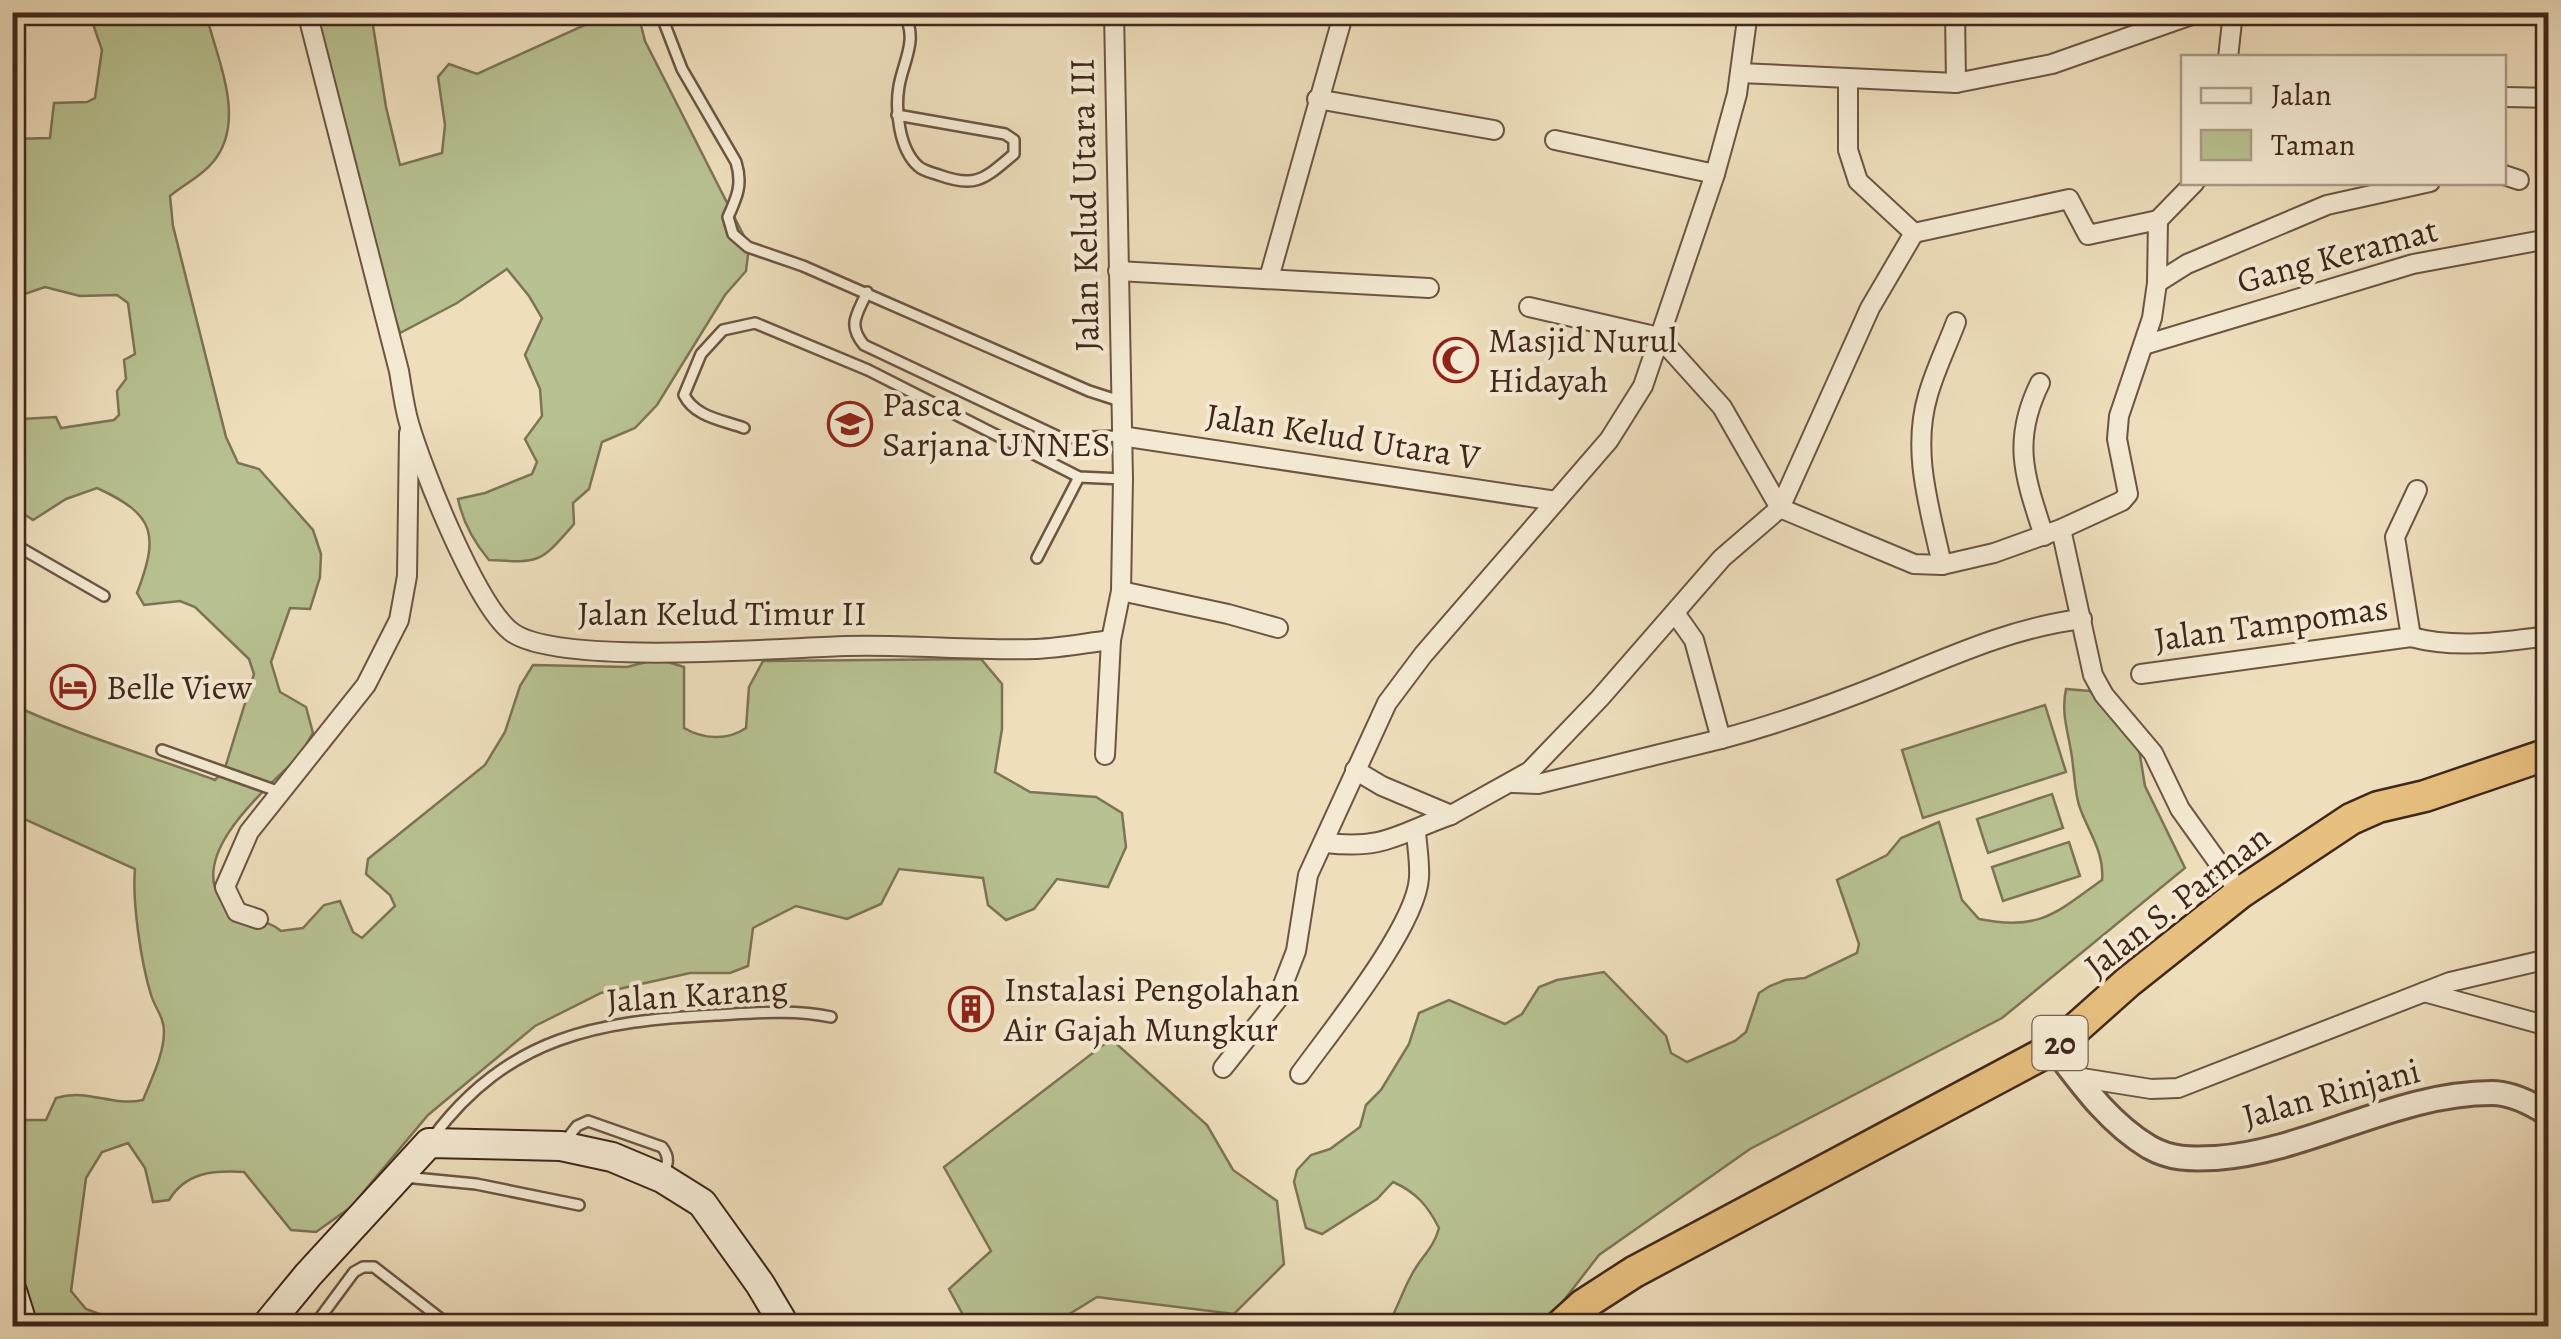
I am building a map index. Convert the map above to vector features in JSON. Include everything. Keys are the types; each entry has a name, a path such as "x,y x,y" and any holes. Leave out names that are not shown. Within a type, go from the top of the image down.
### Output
{"highway":[{"name":"Jalan S. Parman","path":"1560,1326 1582,1305 1634,1272 2054,1048 2128,982 2240,894 2364,813 2548,754"}],"main road":[{"path":"266,1326 308,1274 429,1144 561,1146 612,1157 662,1178 702,1203 785,1326"},
{"path":"12,1291 22,1326"}],"street":[{"name":"Jalan Kelud Timur II","path":"307,12 399,370 409,423 452,536 484,601 513,633 532,641 588,649 680,652 845,646 1037,649 1111,640"},
{"name":"Jalan Kelud Utara III","path":"1105,755 1111,640 1121,592 1123,479 1114,12"},
{"path":"1268,278 1344,12"},
{"path":"1223,1068 1269,1014 1296,951 1308,875 1326,843 1387,703 1609,440 1643,386 1715,174 1740,73 1748,12"},
{"path":"1955,12 1956,83"},
{"path":"1740,73 1956,83 2052,64 2200,12"},
{"path":"2228,55 2233,12"},
{"path":"1848,78 1848,150 1858,181 1914,233"},
{"path":"2506,97 2548,98"},
{"path":"1318,98 1494,130"},
{"path":"1556,140 1715,174"},
{"path":"1326,843 1376,844 1416,832 1530,771 1600,698 1722,558 1780,508 1870,308 1914,233 2070,199 2088,235 2158,220 2192,185"},
{"path":"2157,283 2187,264 2327,205 2417,185"},
{"path":"1529,307 1659,337 1722,407 1780,508 1914,564 1942,565 1994,553 2052,532 2128,494 2117,439 2119,416 2144,345 2157,283 2158,220"},
{"name":"Gang Keramat","path":"2144,345 2413,264 2548,240"},
{"path":"1118,270 1429,288"},
{"path":"1942,565 1922,470 1922,428 1928,396 1956,322"},
{"path":"2040,383 2031,401 2022,455 2026,486 2052,532 2082,619 2094,675 2104,695 2152,753 2180,809 2240,894"},
{"path":"258,920 237,912 225,886 249,832 366,684 399,620 406,576 409,423"},
{"name":"Jalan Kelud Utara V","path":"1121,436 1556,501"},
{"name":"Jalan Tampomas","path":"2410,637 2395,536 2417,490"},
{"path":"1121,592 1278,628"},
{"path":"1674,613 1694,640 1721,739"},
{"path":"1513,783 1538,784 1764,727 1884,684 1979,644 2050,623 2082,619"},
{"name":"Jalan Tampomas","path":"2140,674 2410,637 2430,642 2490,644 2548,636"},
{"path":"1355,770 1382,786 1451,815"},
{"path":"1300,1074 1367,982 1403,922 1419,881 1416,832"},
{"path":"2076,1076 2151,1089 2178,1088 2424,992 2548,959"},
{"path":"2424,992 2548,1026"},
{"name":"Jalan Rinjani","path":"2054,1048 2116,1124 2152,1148 2180,1160 2284,1147 2438,1099 2494,1093 2526,1100 2548,1114"}],"lane":[{"path":"660,12 682,69 736,162 740,191 728,217 733,234 748,247 867,292 1121,401"},
{"path":"897,114 1006,134 1014,140 1014,154 984,179 964,184 919,168 907,150 897,114 899,84 909,59 912,36 904,12"},
{"path":"867,292 853,324 864,345 1061,438 1121,436"},
{"path":"744,428 690,407 684,395 701,354 724,330 755,323 868,370 1080,477 1123,479"},
{"path":"1037,558 1080,477"},
{"path":"12,543 104,596"},
{"path":"162,750 280,792"},
{"name":"Jalan Karang","path":"429,1144 456,1107 490,1078 552,1041 602,1026 664,1018 765,1013 831,1017"},
{"path":"396,1177 476,1184 579,1205"},
{"path":"314,1326 354,1272 363,1267 374,1268 450,1326"}],"green space":[{"path":"93,13 206,13 226,89 228,127 213,162 170,196 173,226 226,437 238,463 259,469 313,530 321,554 320,577 310,609 290,608 271,662 280,692 306,707 313,733 296,759 251,804 223,842 213,880 226,906 281,931 303,928 324,905 340,901 353,932 362,938 395,906 390,895 366,874 368,859 485,765 505,732 520,686 533,665 627,667 658,659 684,667 684,728 715,737 746,728 749,687 763,661 981,659 1002,684 1002,729 995,772 1030,792 1096,797 1122,813 1126,847 1108,887 1057,879 1034,909 1006,920 988,905 983,878 899,869 881,904 847,919 796,906 753,928 748,966 730,973 690,973 601,993 535,1026 428,1115 351,1207 316,1232 291,1230 244,1172 192,1178 169,1200 153,1202 145,1168 128,1143 102,1152 86,1178 71,1291 86,1309 105,1316 112,1326 34,1326 13,1275 13,1115 16,1120 46,1120 56,1098 68,1096 143,1100 164,1032 141,949 135,869 13,814 13,705 215,780 225,768 254,674 249,659 195,607 180,601 144,605 137,593 148,556 147,529 141,518 117,498 97,488 66,499 33,520 13,507 12,410 22,419 56,417 61,428 114,420 119,415 117,391 126,379 124,360 135,354 128,303 117,295 80,296 45,287 13,298 13,139 50,138 54,103 87,102 95,98 102,50"},
{"path":"307,13 371,13 400,165 442,153 445,125 438,77 449,64 477,74 611,13 638,13 645,41 749,246 746,271 725,295 657,405 635,428 602,442 589,489 573,503 574,524 538,558 489,560 469,531 458,499 532,474 537,462 525,439 542,416 540,389 525,355 542,318 507,269 457,303 400,333"},
{"path":"2066,689 2090,691 2138,743 2145,786 2185,868 2002,1018 1750,1149 1599,1255 1544,1326 1387,1326 1439,1228 1420,1200 1393,1182 1377,1199 1322,1234 1306,1228 1294,1182 1297,1170 1311,1155 1330,1149 1360,1127 1366,1105 1381,1090 1409,1044 1419,1013 1449,1000 1505,1024 1522,1014 1539,987 1604,972 1666,1036 1671,1053 1687,1062 1735,1041 1746,1032 1759,993 1785,980 1805,978 1857,953 1859,944 1837,880 1887,855 1901,838 1939,822 1962,900 1979,919 2032,921 2071,902 2102,880 2102,870 2077,795 2065,719"},
{"path":"2045,705 2066,772 1923,818 1902,750"},
{"path":"2052,794 2063,828 1988,853 1977,819"},
{"path":"2069,842 2080,876 2003,901 1992,867"},
{"path":"1111,1039 1207,1125 1233,1170 1277,1201 1284,1264 1234,1314 1097,1297 1050,1326 969,1326 949,1289 991,1251 944,1167"}],"place":[{"name":"Masjid Nurul Hidayah","path":"1456,360"},
{"name":"Pasca Sarjana UNNES","path":"850,424"},
{"name":"Belle View","path":"73,687"},
{"name":"Instalasi Pengolahan Air Gajah Mungkur","path":"971,1009"}]}
